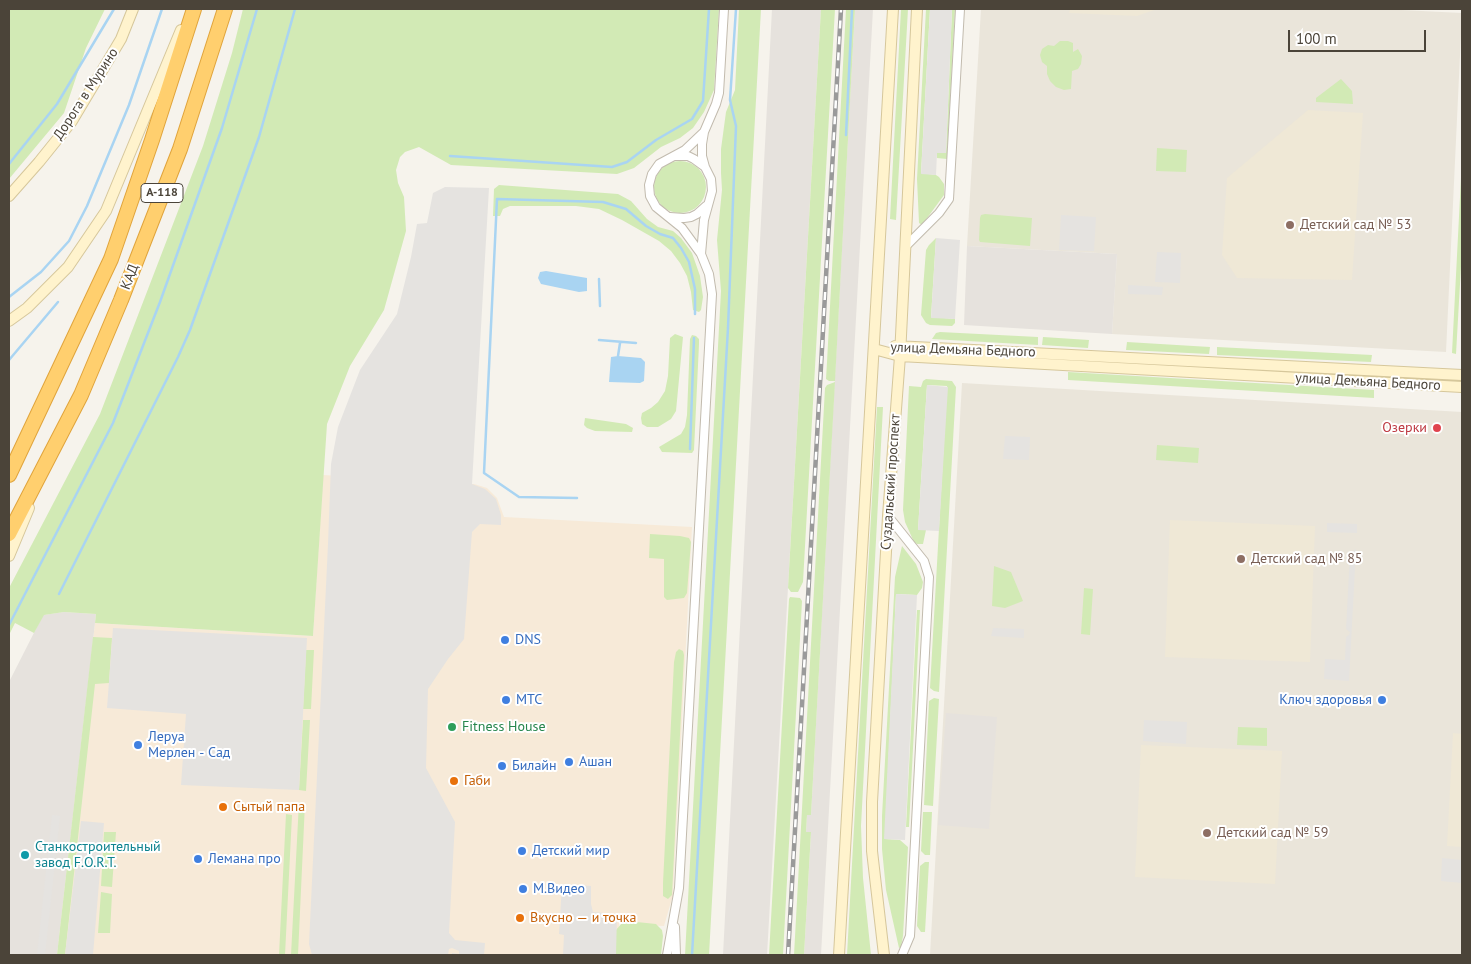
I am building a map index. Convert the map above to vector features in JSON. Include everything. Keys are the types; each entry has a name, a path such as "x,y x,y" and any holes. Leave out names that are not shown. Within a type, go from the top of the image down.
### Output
{"highway":[{"name":"КАД","path":"9,475 111,259 194,9"},
{"name":"КАД","path":"9,534 81,395 121,300 180,149 225,9"}],"main road":[{"name":"Дорога в Мурино","path":"9,196 72,121 120,39 133,9"},
{"path":"9,321 27,308 68,267 106,211 190,9"},
{"name":"Суздальский проспект","path":"839,955 893,9"},
{"name":"Суздальский проспект","path":"884,955 872,851 872,802 888,516 901,345 917,9"},
{"name":"улица Демьяна Бедного","path":"874,348 901,345 1462,375"},
{"name":"улица Демьяна Бедного","path":"874,348 900,356 1462,387"},
{"path":"9,556 53,450"}],"street":[{"path":"701,254 702,229 707,204 712,192 712,185 705,167 702,150 704,132 719,93 724,9"},
{"path":"906,246 939,213 949,199 960,9"},
{"path":"674,156 690,146 704,132"},
{"path":"667,955 680,888 712,294 709,274 701,254 682,228 660,211 652,202 649,185 655,168 663,160 674,156 681,155 694,159 705,167"},
{"path":"9,188 30,173"},
{"path":"670,217 691,217 707,204"},
{"path":"888,516 924,561 929,577 910,936 902,955"},
{"path":"675,916 676,955"}],"shaded area":[{"path":"772,9 821,9 767,955 723,955"},
{"path":"855,9 873,9 821,955 804,955 811,832 806,832 807,815 811,815"},
{"path":"930,9 952,9 946,153 937,153 936,175 921,174"},
{"path":"981,9 1381,9 1462,13 1446,352 1112,334 1117,254 967,246"},
{"path":"1070,9 1157,9 1137,16 1069,13"},
{"name":"Детский сад № 53","path":"1308,110 1363,113 1352,280 1237,278 1222,255 1227,178"},
{"path":"445,187 489,188 472,484 485,489 496,499 501,515 501,525 480,524 472,532 464,639 428,689 426,768 455,822 449,933 455,940 485,943 484,955 452,955 452,953 459,954 459,951 452,948 449,949 448,955 312,955 309,944 331,464 338,427 360,370 397,314 417,224 427,223 433,193"},
{"path":"1061,215 1096,217 1094,251 1059,250"},
{"path":"936,238 960,240 955,319 931,318"},
{"path":"967,246 1117,254 1112,334 964,325"},
{"path":"1157,252 1181,253 1180,283 1155,282"},
{"path":"1128,285 1163,287 1162,295 1128,294"},
{"path":"962,383 1462,412 1462,955 930,955"},
{"path":"927,385 948,387 939,531 918,530"},
{"path":"1005,436 1030,437 1029,460 1003,459"},
{"path":"323,475 474,484 487,488 497,498 504,517 692,527 673,895 664,926 619,924 618,955 57,955 95,623 313,636"},
{"name":"Детский сад № 85","path":"1170,520 1315,526 1310,662 1165,657"},
{"path":"1327,523 1357,524 1357,533 1327,532"},
{"path":"1356,549 1349,681 1324,679 1325,659 1345,660 1346,637 1350,632 1346,629 1350,553"},
{"path":"896,594 917,595 905,840 884,839"},
{"path":"64,612 96,614 57,955 9,955 9,682 43,615"},
{"path":"113,628 307,638 299,790 181,785 186,714 107,708"},
{"path":"993,628 1024,629 1024,638 991,636"},
{"path":"946,713 997,717 989,829 938,825"},
{"path":"1144,720 1187,722 1186,744 1143,741"},
{"path":"1453,733 1462,734 1462,847 1447,846"},
{"name":"Детский сад № 59","path":"1141,745 1282,751 1275,884 1135,877"},
{"path":"52,815 60,816 45,955 37,955"},
{"path":"81,821 104,823 93,955 65,955"},
{"path":"1442,858 1462,860 1462,883 1441,881"},
{"path":"562,884 591,886 593,912 617,914 616,955 563,955 564,935 559,934"}],"green space":[{"path":"9,9 105,9 86,48 64,113 9,179"},
{"path":"243,9 719,9 714,90 704,112 693,128 680,138 661,147 634,168 617,174 451,165 419,147 405,152 400,157 396,170 398,183 404,197 406,231 384,310 350,366 327,424 313,636 95,623 96,614 64,612 44,615 34,633 15,623 9,635 9,588 100,414 203,146 232,53"},
{"path":"739,9 761,9 709,955 685,955 721,291 717,240 722,190 721,149 726,112 735,90"},
{"path":"821,9 835,9 803,582 798,592 791,592 788,588"},
{"path":"846,9 855,9 835,381 829,381 826,379"},
{"path":"901,9 908,9 896,220 890,219"},
{"path":"926,9 930,9 921,173 939,177 944,184 944,195 922,225 919,223 917,179"},
{"path":"952,9 955,9 947,159 937,158 937,153 946,153"},
{"path":"1060,41 1073,43 1073,52 1078,49 1082,56 1078,69 1072,71 1071,89 1064,90 1056,87 1050,81 1047,74 1047,66 1042,62 1040,55 1042,49 1048,45 1054,46"},
{"path":"1341,79 1352,91 1353,104 1316,102 1316,98"},
{"path":"1157,148 1187,150 1186,172 1156,171"},
{"path":"1462,158 1462,249 1456,354 1452,353"},
{"path":"680,161 694,165 702,173 706,187 702,201 694,209 680,213 666,209 658,201 654,187 658,173 666,165"},
{"path":"499,185 618,194 631,201 647,219 658,227 673,231 692,253 700,276 703,297 701,310 699,312 693,310 687,276 671,251 659,241 599,209 576,206 510,206 503,209 500,216 493,216 494,189"},
{"path":"981,215 1032,218 1030,246 980,242 980,218"},
{"path":"936,238 931,317 955,319 955,323 952,326 930,325 926,323 921,315 926,250"},
{"path":"936,333 1038,337 1038,345 932,339"},
{"path":"675,334 683,337 676,411 671,419 658,427 647,427 642,424 642,413 658,402 665,391 668,376 670,338"},
{"path":"692,335 699,339 694,450 692,453 662,452 659,447 681,434 685,427 690,339"},
{"path":"1043,337 1089,340 1088,348 1042,345"},
{"path":"1127,342 1210,347 1209,354 1126,350"},
{"path":"1217,347 1372,355 1371,362 1217,355"},
{"path":"1068,372 1374,390 1374,398 1068,380"},
{"path":"926,379 952,381 956,387 939,692 930,688 947,386 927,385 918,530 926,530 923,544 914,542 905,522 903,510 909,386 921,387"},
{"path":"835,382 811,815 807,815 806,832 811,832 804,955 794,955 825,388 827,385"},
{"path":"877,407 883,407 861,826 863,878 871,955 847,955"},
{"path":"585,418 626,424 633,428 632,432 595,431 584,425"},
{"path":"1157,445 1199,448 1198,463 1156,460"},
{"path":"650,534 689,538 691,542 687,593 684,598 667,600 664,597 664,559 649,558"},
{"path":"902,546 916,564 923,582 922,588 917,595 896,594 885,839 900,840 908,847 903,936 901,947 899,948 886,890 882,849 882,816 895,577"},
{"path":"994,566 1011,572 1023,601 1005,608 992,606"},
{"path":"1084,588 1093,589 1090,635 1081,634"},
{"path":"790,597 800,598 802,601 783,955 769,955 789,599"},
{"path":"917,610 920,610 909,827 906,827"},
{"path":"93,637 112,638 109,683 95,684 65,955 57,955"},
{"path":"679,649 683,651 684,655 672,895 668,899 663,896 663,883 674,662 676,652"},
{"path":"306,650 314,650 311,709 303,709"},
{"path":"934,698 939,699 933,806 924,805 929,701"},
{"path":"303,720 310,720 306,791 299,790"},
{"path":"1238,727 1267,728 1267,746 1237,745"},
{"path":"299,802 305,803 298,955 291,955"},
{"path":"923,812 932,812 930,855 925,855 921,851"},
{"path":"286,814 292,815 285,955 279,955"},
{"path":"104,832 116,832 112,887 101,886"},
{"path":"925,862 929,862 925,932 921,932 917,926 920,866"},
{"path":"101,892 112,894 110,933 98,933"},
{"path":"627,921 656,924 662,930 661,955 616,955 616,930 622,923"}],"water":[{"path":"546,271 587,278 587,291 579,292 541,284 538,278 540,272"},
{"path":"611,357 641,358 645,362 644,381 640,383 609,382"}],"waterway":[{"path":"9,164 57,104 114,9"},
{"path":"9,297 41,272 69,241 87,206 129,105 162,9"},
{"path":"9,625 113,423 160,302 222,128 257,9"},
{"path":"59,594 190,330 259,137 295,9"},
{"path":"450,156 612,167 627,162 656,140 692,119 703,101 709,9"},
{"path":"692,955 728,328 736,126 730,100 736,9"},
{"path":"846,135 852,9"},
{"path":"577,498 519,497 484,473 497,199 603,202 626,209 646,226 660,234 673,238 681,248 689,262 695,289 695,314"},
{"path":"599,279 600,306"},
{"path":"9,360 58,302"},
{"path":"690,449 694,338"},
{"path":"599,340 636,343"},
{"path":"618,356 620,343"}],"railway":[{"path":"788,955 841,9"}],"place":[{"name":"Детский сад № 53","path":"1290,225"},
{"name":"Озерки","path":"1437,428"},
{"name":"Детский сад № 85","path":"1241,559"},
{"name":"DNS","path":"505,640"},
{"name":"МТС","path":"506,700"},
{"name":"Ключ здоровья","path":"1382,700"},
{"name":"Fitness House","path":"452,727"},
{"name":"Леруа Мерлен - Сад","path":"138,745"},
{"name":"Ашан","path":"569,762"},
{"name":"Билайн","path":"502,766"},
{"name":"Габи","path":"454,781"},
{"name":"Сытый папа","path":"223,807"},
{"name":"Детский сад № 59","path":"1207,833"},
{"name":"Детский мир","path":"522,851"},
{"name":"Станкостроительный завод F.O.R.T.","path":"25,855"},
{"name":"Лемана про","path":"198,859"},
{"name":"М.Видео","path":"523,889"},
{"name":"Вкусно — и точка","path":"520,918"}]}
